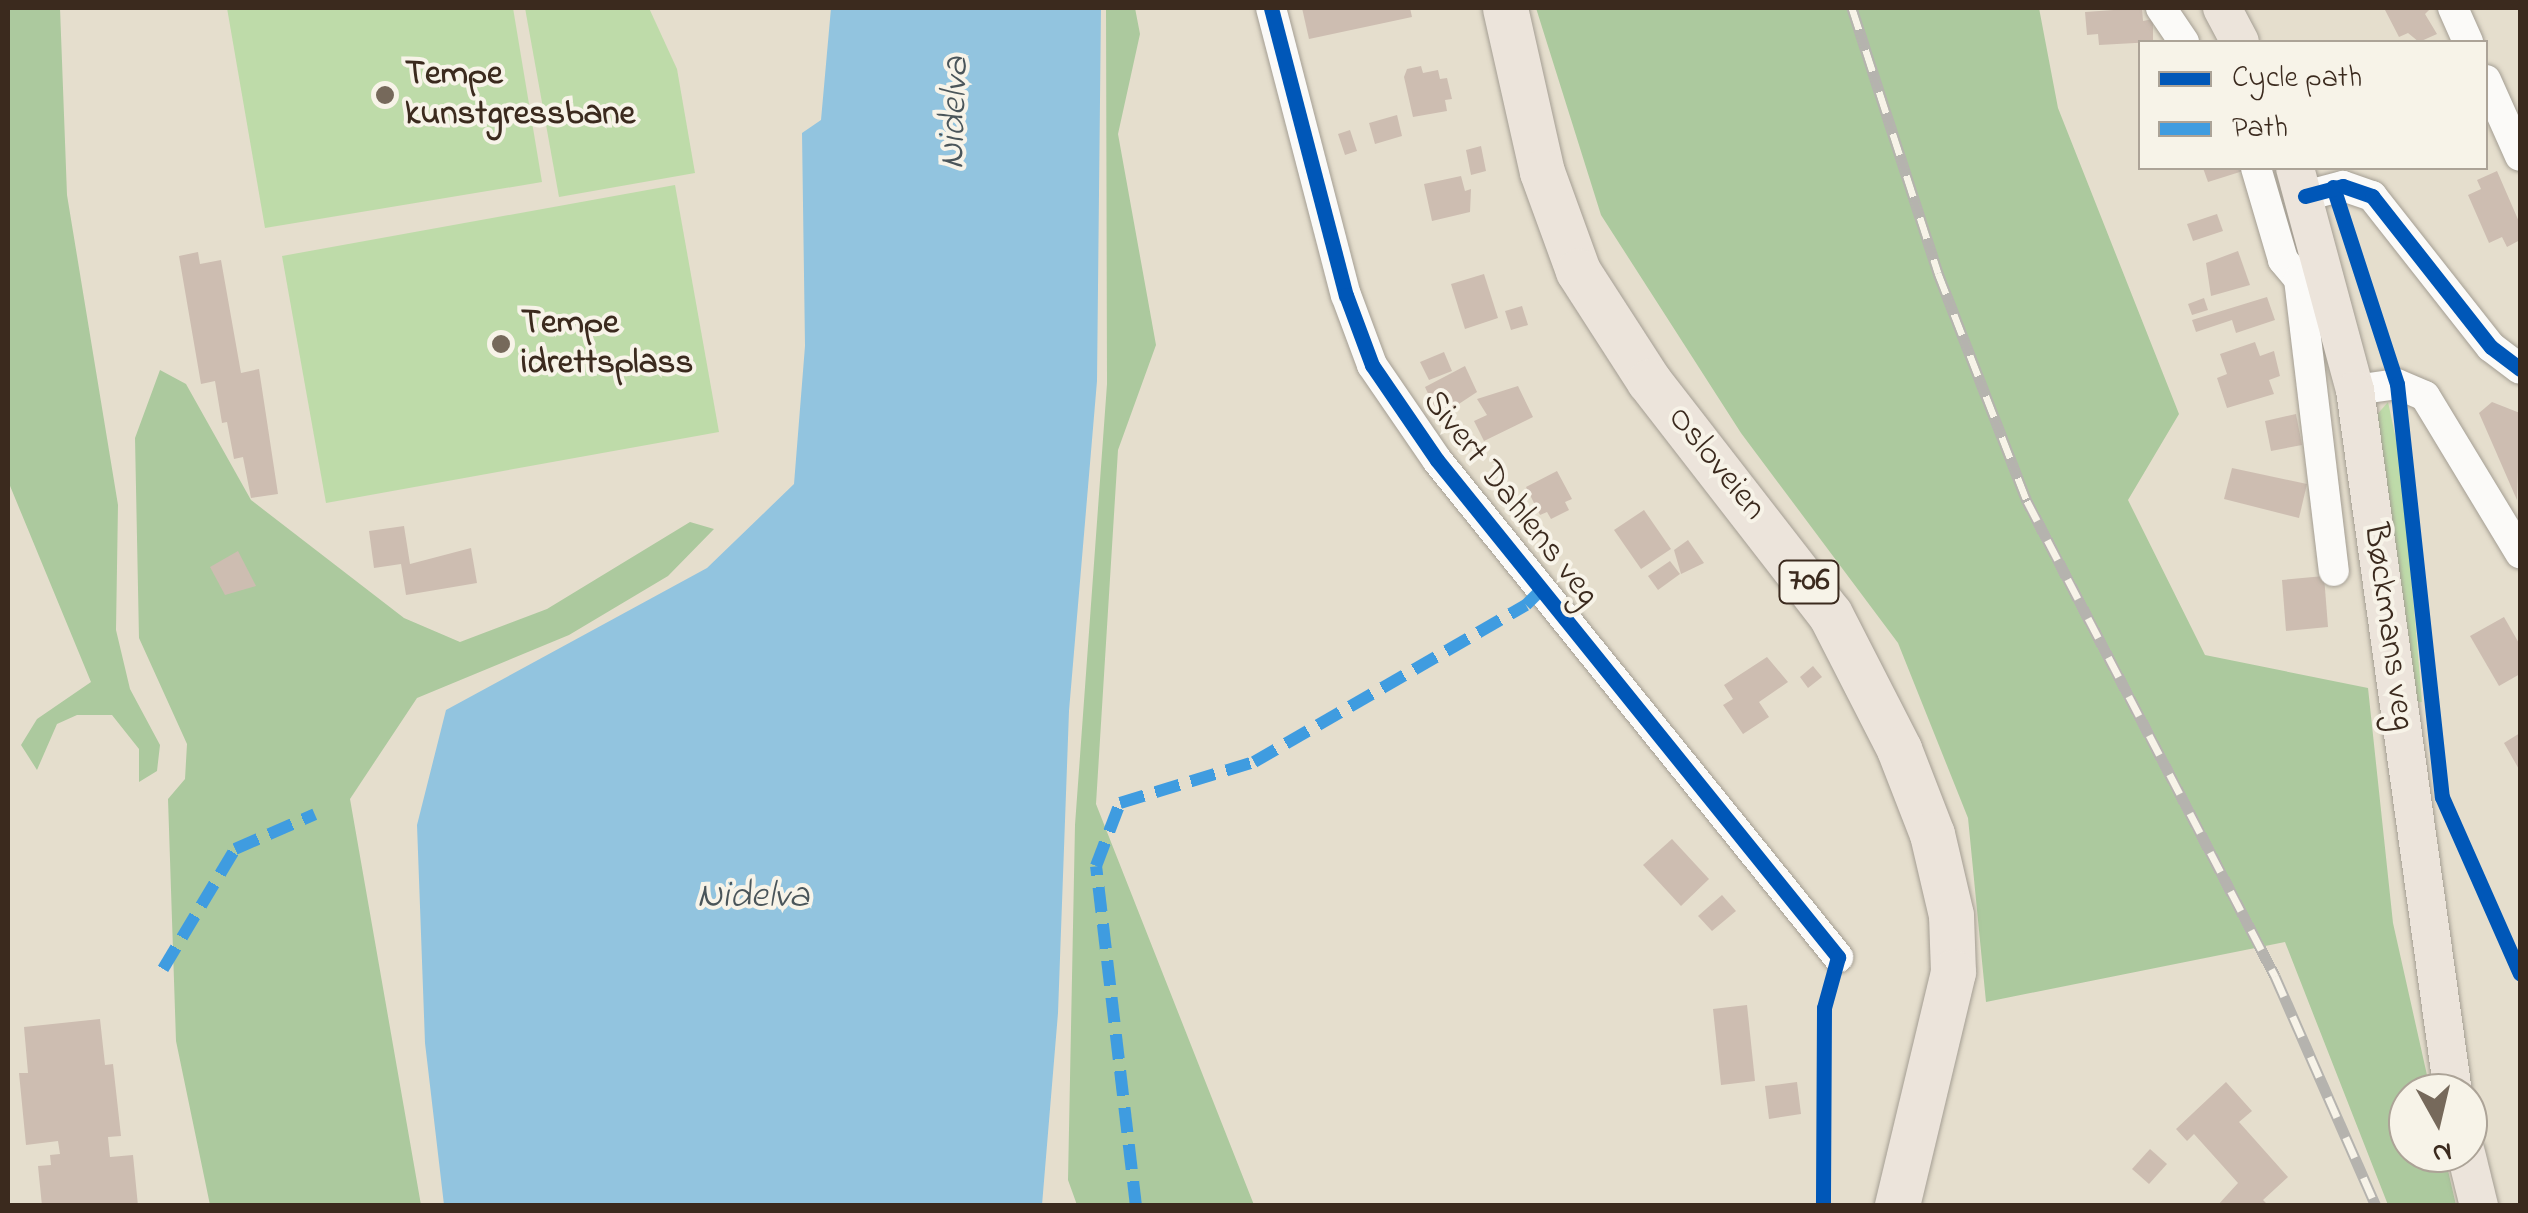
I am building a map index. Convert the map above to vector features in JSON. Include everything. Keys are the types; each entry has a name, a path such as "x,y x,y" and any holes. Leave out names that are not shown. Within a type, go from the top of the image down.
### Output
{"highway":[{"name":"Osloveien","path":"1505,8 1542,172 1578,271 1649,382 1830,614 1900,750 1932,834 1952,915 1953,972 1897,1206"}],"main road":[{"path":"2222,8 2239,40"},
{"name":"Bøckmans veg","path":"2300,182 2314,279 2355,390 2450,1073"},
{"path":"2471,1173 2478,1206"}],"street":[{"name":"Sivert Dahlens veg","path":"1271,8 1346,295 1372,365 1437,460 1838,956"},
{"path":"2161,8 2183,40"},
{"path":"2453,8 2467,40"},
{"path":"2488,84 2520,156"},
{"path":"2257,170 2283,260 2314,279 2334,571"},
{"path":"2300,182 2343,186 2372,196 2491,347 2520,369"},
{"path":"2355,390 2398,384 2425,396 2520,554"}],"green space":[{"path":"8,8 60,8 67,195 118,505 116,630 130,689 160,745 157,771 139,782 139,749 112,715 77,715 57,724 37,770 21,745 37,719 91,682 8,481"},
{"name":"Tempe kunstgressbane","path":"227,8 513,8 542,182 265,228"},
{"path":"525,8 649,8 677,69 695,173 559,197"},
{"path":"1106,8 1135,8 1140,34 1118,134 1156,345 1118,450 1096,804 1254,1205 1077,1205 1068,1180 1075,825 1107,384"},
{"path":"1536,8 2039,8 2058,108 2179,414 2128,500 2205,655 2368,688 2393,923 2427,1073 2388,1073 2388,1173 2449,1173 2456,1205 2388,1205 2285,942 1986,1002 1968,818 1898,643 1741,433 1601,215"},
{"name":"Tempe idrettsplass","path":"675,185 719,432 326,503 282,256"},
{"path":"160,370 186,384 251,500 404,618 460,642 547,609 690,522 714,529 668,576 569,635 417,698 350,799 421,1205 210,1205 176,1041 168,799 185,779 187,744 139,638 135,438"},
{"path":"2388,402 2402,467 2422,702 2414,703 2375,417"}],"water":[{"name":"Nidelva","path":"831,8 1101,8 1097,381 1069,711 1058,1013 1042,1205 444,1205 425,1043 417,825 446,710 707,568 794,484 805,346 802,133 821,120"}],"building":[{"path":"1302,8 1410,8 1412,17 1309,39"},
{"path":"2142,8 2143,21 2153,19 2153,40 2099,45 2098,34 2087,35 2085,12"},
{"path":"2384,8 2431,8 2425,14 2437,34 2424,40 2408,33 2399,37"},
{"path":"1421,66 1423,73 1438,70 1440,79 1447,78 1452,99 1445,100 1447,111 1413,117 1404,77 1407,69"},
{"path":"1397,115 1402,136 1375,144 1369,123"},
{"path":"1350,130 1357,151 1345,155 1338,134"},
{"path":"1481,146 1486,171 1471,175 1466,150"},
{"path":"2204,170 2243,171 2208,182"},
{"path":"2497,171 2520,224 2520,240 2507,247 2502,237 2489,243 2468,195 2481,189 2477,180"},
{"path":"1461,176 1465,191 1471,189 1470,212 1432,221 1424,184"},
{"path":"2217,214 2223,231 2193,241 2187,224"},
{"path":"2238,251 2250,285 2211,296 2206,263"},
{"path":"198,252 200,264 221,260 241,373 259,369 278,494 251,498 243,457 234,459 227,422 222,423 215,381 201,384 179,256"},
{"path":"1484,274 1498,318 1465,329 1451,284"},
{"path":"2267,297 2275,320 2236,333 2232,320 2196,332 2192,320"},
{"path":"2204,298 2208,310 2192,315 2188,304"},
{"path":"1522,306 1528,325 1511,330 1505,311"},
{"path":"2255,342 2260,356 2274,351 2280,376 2269,380 2274,394 2227,408 2217,378 2227,374 2220,354"},
{"path":"1444,352 1452,371 1429,380 1420,362"},
{"path":"1465,366 1477,392 1439,417 1425,387"},
{"path":"1518,386 1533,417 1484,441 1474,421 1487,415 1477,399"},
{"path":"2492,402 2520,413 2517,500 2479,413"},
{"path":"2296,414 2302,445 2271,451 2265,421"},
{"path":"2232,468 2307,484 2299,518 2224,499"},
{"path":"1557,471 1572,499 1565,502 1569,510 1551,519 1547,512 1540,515 1526,487"},
{"path":"1644,510 1671,549 1641,569 1614,530"},
{"path":"404,526 410,564 471,548 477,583 406,595 401,564 374,568 369,531"},
{"path":"1688,540 1704,563 1681,574 1674,550"},
{"path":"238,551 256,586 225,595 210,567"},
{"path":"1670,561 1680,574 1658,590 1648,576"},
{"path":"2324,576 2328,627 2286,631 2282,580"},
{"path":"2504,617 2520,645 2520,674 2499,686 2470,636"},
{"path":"1767,657 1788,682 1759,702 1769,717 1743,734 1723,705 1733,699 1724,685"},
{"path":"1813,666 1822,677 1808,688 1800,677"},
{"path":"2520,733 2520,771 2504,743"},
{"path":"1672,839 1709,879 1681,906 1643,865"},
{"path":"1722,895 1736,911 1712,931 1698,916"},
{"path":"1747,1005 1755,1081 1721,1085 1713,1009"},
{"path":"100,1019 105,1065 113,1064 121,1136 108,1137 110,1157 133,1155 138,1206 42,1206 38,1166 51,1165 50,1155 60,1154 58,1141 26,1145 19,1073 28,1073 24,1027"},
{"path":"1797,1082 1801,1114 1769,1119 1765,1086"},
{"path":"2226,1082 2252,1111 2239,1122 2288,1177 2263,1200 2269,1206 2217,1206 2238,1183 2194,1134 2187,1141 2176,1129"},
{"path":"2150,1149 2167,1164 2149,1184 2132,1169"}],"railway":[{"path":"1852,8 1938,273 2027,501 2275,976 2376,1206"}],"marked path":[{"path":"1136,1206 1096,866 1120,803 1254,762 1526,605 1542,589"},
{"path":"163,969 235,849 315,814"}],"cycle path":[{"path":"1271,8 1346,295 1372,365 1437,460 1838,957 1824,1008 1823,1206"},
{"path":"2305,196 2343,186 2372,196 2491,347 2520,369"},
{"path":"2333,187 2397,384 2442,797 2520,974"}],"place":[{"name":"Tempe kunstgressbane","path":"385,95"},
{"name":"Tempe idrettsplass","path":"501,344"}]}
